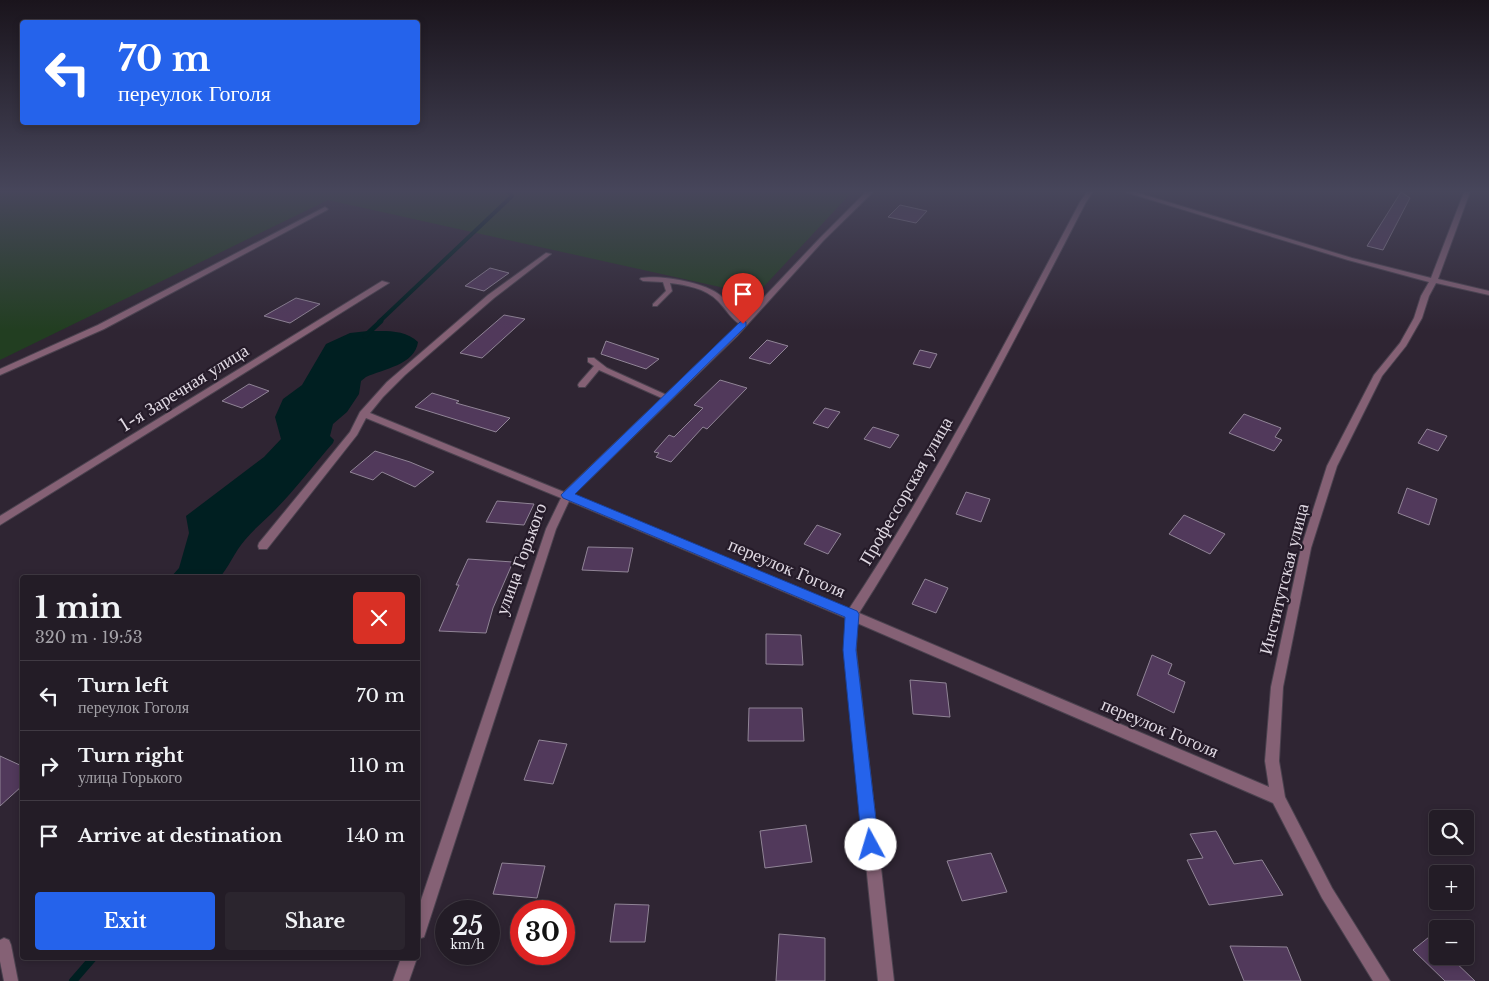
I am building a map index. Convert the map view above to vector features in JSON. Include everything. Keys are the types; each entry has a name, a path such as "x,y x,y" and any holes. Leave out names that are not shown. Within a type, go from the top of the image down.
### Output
{"street":[{"path":"0,372 101,327 270,238"},
{"name":"улица Горького","path":"420,925 551,529 567,495 743,324 822,238"},
{"name":"Профессорская улица","path":"886,981 850,650 852,614 896,546 986,387 1064,238"},
{"path":"1280,238 1350,259 1489,293"},
{"name":"Институтская улица","path":"1382,981 1327,893 1278,798 1272,761 1277,687 1306,548 1332,466 1354,418 1378,375 1403,344 1418,318 1425,296 1434,280 1450,238"},
{"path":"263,546 354,433 362,414 384,390 495,292 548,254"},
{"name":"1-я Заречная улица","path":"0,521 385,283"},
{"name":"переулок Гоголя","path":"362,414 567,495 852,614 1278,798"},
{"path":"401,981 408,960"}],"lane":[{"path":"643,279 698,286 710,291 720,299 731,316 743,324"},
{"path":"655,305 668,291 666,282"},
{"path":"582,385 595,363 604,370 667,398"},
{"path":"4,945 11,981"}],"green space":[{"path":"0,238 251,238 0,360"},
{"path":"498,238 809,238 756,295"}],"shaded area":[{"path":"388,331 407,335 418,342 416,350 405,361 366,377 361,381 359,394 347,412 333,424 330,436 334,440 333,443 288,496 241,544 221,575 173,575 179,568 189,533 186,516 264,457 281,439 275,417 283,399 302,385 326,344 350,333"}],"building":[{"path":"1372,238 1389,238 1383,250 1367,246"},
{"path":"490,268 509,273 484,291 465,286"},
{"path":"296,298 320,304 290,323 264,316"},
{"path":"504,315 525,319 482,358 460,353"},
{"path":"767,340 788,346 770,364 749,358"},
{"path":"606,341 659,359 646,369 601,354"},
{"path":"920,350 937,354 930,368 913,364"},
{"path":"720,380 747,388 707,429 703,427 671,462 656,457 659,453 654,452 669,435 674,437 703,408 694,405"},
{"path":"249,384 269,391 242,408 222,401"},
{"path":"432,393 459,401 456,403 510,418 496,432 415,407"},
{"path":"825,408 840,412 828,428 813,423"},
{"path":"1244,414 1281,428 1275,437 1282,440 1274,451 1229,433"},
{"path":"873,427 899,435 890,448 864,439"},
{"path":"1427,429 1447,436 1438,451 1418,443"},
{"path":"375,451 434,472 415,487 382,472 373,480 350,472"},
{"path":"1407,488 1437,499 1429,525 1398,513"},
{"path":"966,492 990,499 981,522 956,514"},
{"path":"497,501 534,504 524,525 486,522"},
{"path":"1184,515 1225,534 1210,554 1169,534"},
{"path":"817,525 841,534 828,554 804,544"},
{"path":"588,547 633,548 628,572 582,570"},
{"path":"468,559 513,562 493,608 486,633 439,631 459,585 456,585"},
{"path":"925,579 948,588 936,613 912,604"},
{"path":"766,634 801,635 803,665 766,664"},
{"path":"1152,655 1172,664 1168,674 1185,682 1174,713 1137,695"},
{"path":"910,680 946,683 950,717 913,714"},
{"path":"749,708 802,708 804,741 748,741"},
{"path":"539,740 567,744 553,784 524,780"},
{"path":"0,756 20,765 20,788 0,806"},
{"path":"806,825 812,862 765,868 760,831"},
{"path":"1216,831 1234,864 1262,860 1283,895 1209,905 1187,860 1203,858 1190,834"},
{"path":"991,853 1007,892 962,901 947,861"},
{"path":"502,863 545,866 537,898 493,894"},
{"path":"615,904 649,905 645,942 610,942"},
{"path":"779,934 825,938 825,981 776,981"},
{"path":"1429,937 1429,965 1458,965 1475,981 1445,981 1413,950"},
{"path":"1230,946 1287,947 1301,981 1244,981"}],"waterway":[{"path":"379,322 468,238"},
{"path":"365,336 381,321"},
{"path":"73,981 91,960"}],"route":[{"path":"743,324 567,495 852,614 850,650 871,845"}]}
